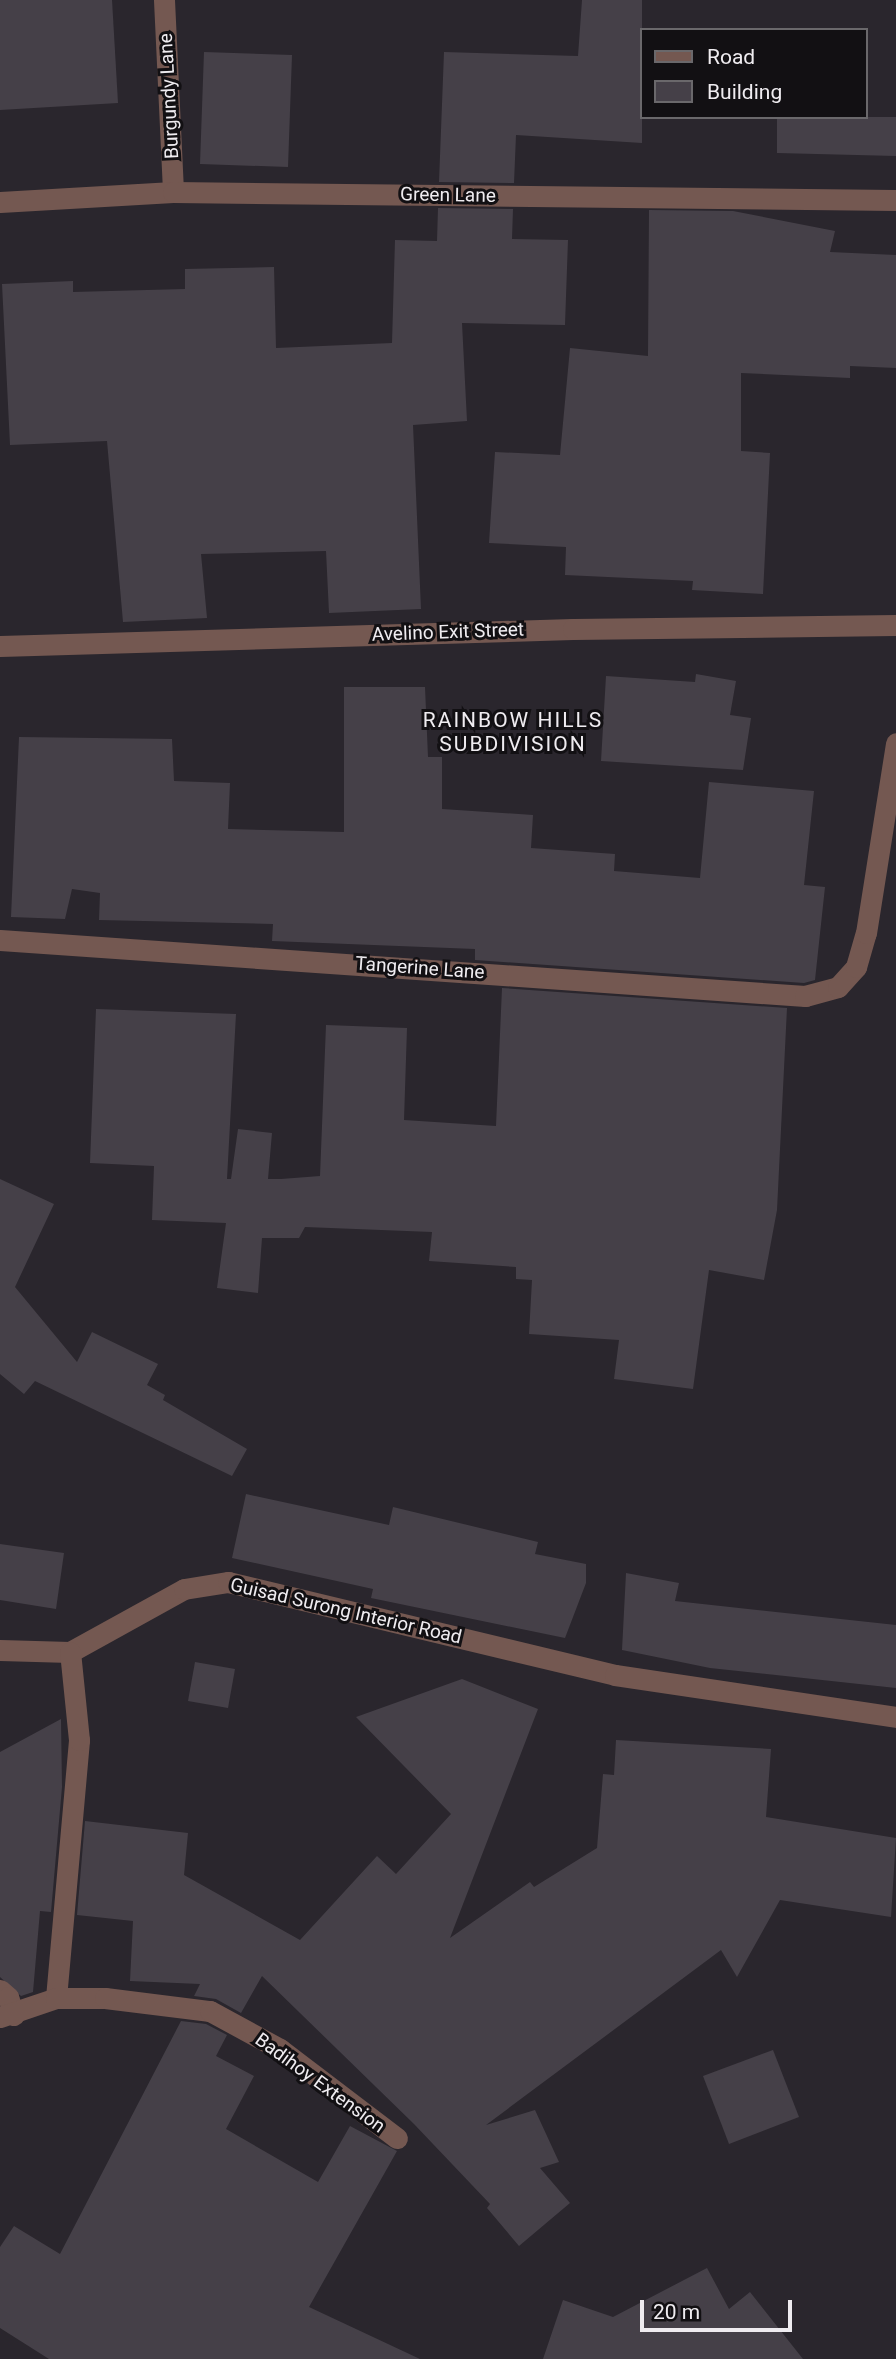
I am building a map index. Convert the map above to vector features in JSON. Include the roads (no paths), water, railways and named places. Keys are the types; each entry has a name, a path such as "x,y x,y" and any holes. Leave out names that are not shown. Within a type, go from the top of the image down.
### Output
{"street":[{"name":"Burgundy Lane","path":"164,0 173,192"},
{"name":"Green Lane","path":"0,202 173,192 896,200"},
{"name":"Avelino Exit Street","path":"0,646 573,629 896,625"},
{"name":"Tangerine Lane","path":"0,940 804,996 838,987 856,967 866,933 896,743"},
{"name":"Guisad Surong Interior Road","path":"69,1652 184,1589 228,1582 615,1675 896,1717"},
{"path":"0,1650 69,1652 79,1740 55,1998"},
{"path":"0,1990 8,1997 7,2016"},
{"name":"Badihoy Extension","path":"7,2016 55,1998 105,1998 209,2011 280,2049 397,2138"}],"district":[{"name":"RAINBOW HILLS SUBDIVISION","path":"513,732"}]}
